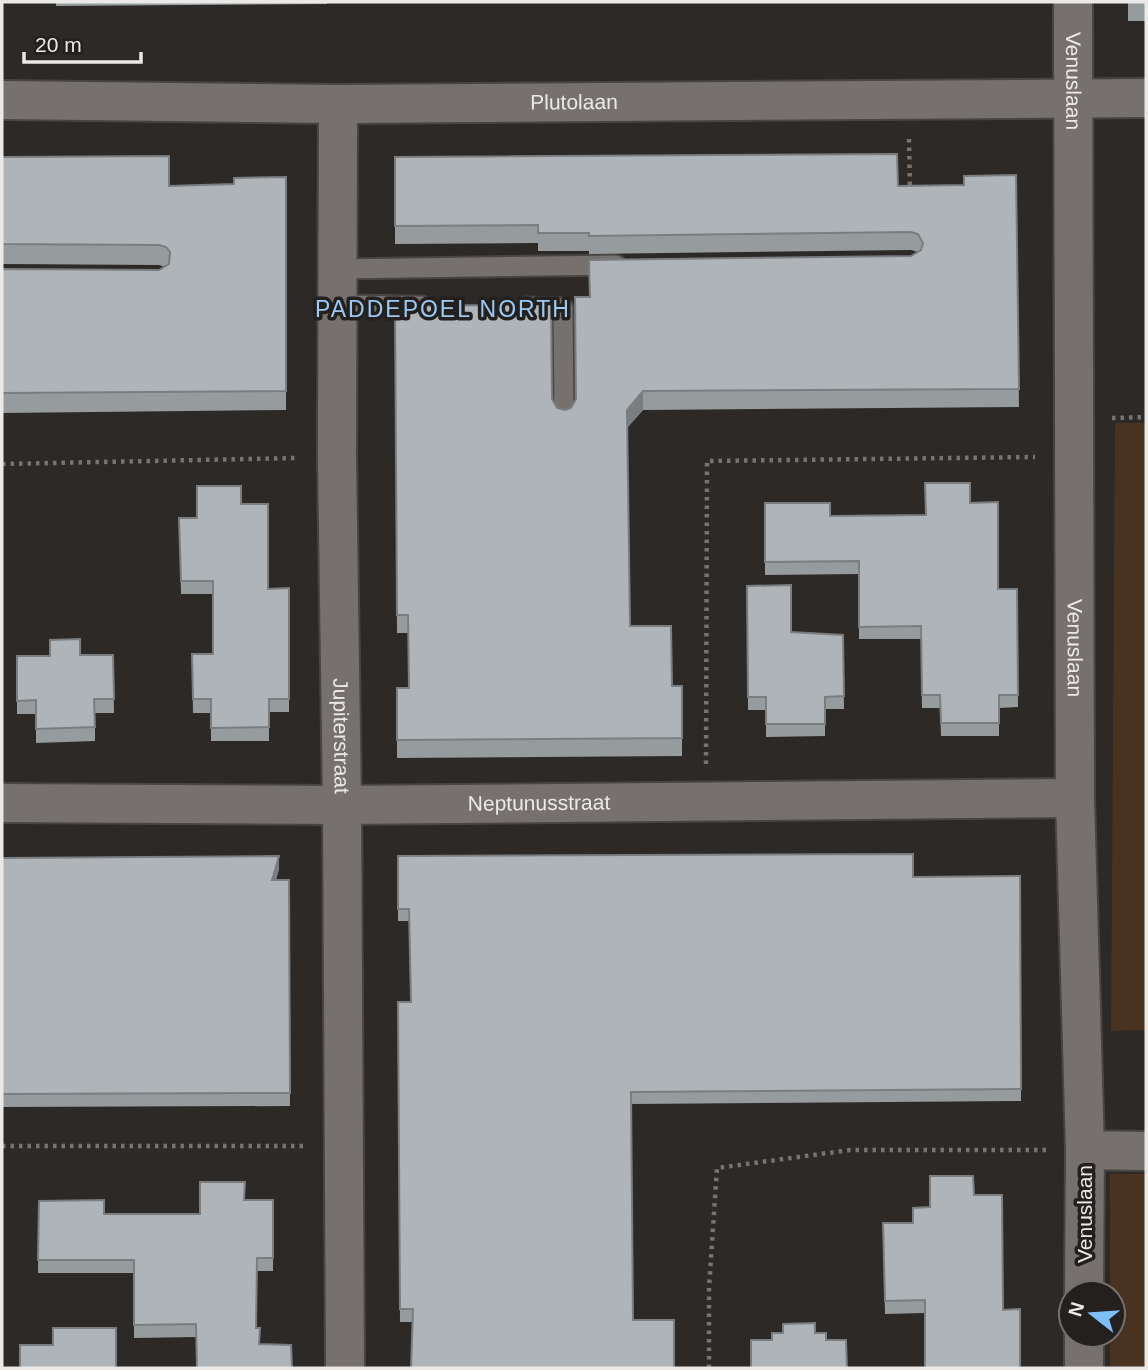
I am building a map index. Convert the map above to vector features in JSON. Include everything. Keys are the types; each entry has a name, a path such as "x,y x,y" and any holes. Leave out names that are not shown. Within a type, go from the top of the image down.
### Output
{"street":[{"name":"Venuslaan","path":"1073,2 1075,798 1085,1150 1084,1279"},
{"name":"Plutolaan","path":"2,100 338,104 1146,98"},
{"name":"Jupiterstraat","path":"338,104 337,457 345,1368"},
{"name":"Neptunusstraat","path":"2,803 342,805 1075,798"},
{"path":"1085,1150 1146,1151"},
{"path":"1084,1349 1084,1368"}],"lane":[{"path":"337,287 631,265"},
{"path":"337,287 443,306"},
{"path":"510,307 563,307 564,416"}],"path":[{"path":"909,100 910,194"},
{"path":"2,464 337,457"},
{"path":"706,800 707,461 1075,457"},
{"path":"2,1146 343,1146"},
{"path":"709,1368 709,1289 717,1168 850,1150 1085,1150"}],"shaded area":[{"path":"1115,423 1146,423 1146,1030 1111,1031"},
{"path":"1110,1174 1146,1174 1146,1368 1110,1368 1110,1349 1127,1349 1127,1279 1110,1279"}],"building":[{"path":"897,154 898,186 964,185 964,176 1016,175 1019,389 643,391 627,410 630,626 671,626 672,686 682,686 682,738 397,740 397,688 409,688 408,615 397,615 395,306 504,305 504,301 551,302 552,399 557,408 565,410 571,408 576,399 575,297 590,297 589,260 911,256 921,250 923,243 918,234 911,232 589,236 589,233 538,233 538,225 395,226 395,157"},
{"path":"169,156 169,186 234,184 234,178 286,177 286,391 2,393 2,269 159,270 169,264 170,252 159,245 2,244 2,157"},
{"path":"925,483 970,483 970,503 998,502 998,589 1017,589 1018,695 999,695 999,723 941,723 940,695 922,695 921,626 859,627 859,561 765,562 765,503 830,503 830,516 926,515"},
{"path":"197,486 241,486 241,504 268,504 268,589 289,588 289,699 269,699 269,727 211,728 211,699 193,699 192,654 213,654 213,581 181,581 179,518 197,518"},
{"path":"791,585 791,632 843,635 844,696 825,697 825,724 766,724 766,697 748,697 747,586"},
{"path":"80,639 80,655 113,655 114,699 94,699 95,727 36,729 36,700 17,701 17,656 50,656 50,640"},
{"path":"913,854 913,877 1020,876 1021,1089 631,1092 633,1320 674,1320 674,1368 411,1368 413,1309 400,1309 398,1002 411,1002 409,909 398,909 398,856"},
{"path":"279,856 272,880 289,880 290,1093 2,1094 2,858"},
{"path":"930,1176 973,1176 974,1195 1002,1195 1003,1310 1020,1309 1020,1368 925,1368 925,1300 885,1301 883,1223 913,1223 913,1208 930,1207"},
{"path":"200,1182 245,1182 244,1200 273,1200 273,1258 257,1258 256,1328 260,1328 259,1344 291,1345 292,1368 197,1368 196,1324 134,1325 134,1260 38,1260 39,1201 104,1200 104,1214 200,1214"},
{"path":"815,1323 815,1333 826,1333 826,1340 846,1340 847,1368 751,1368 751,1340 772,1340 772,1333 783,1333 783,1324"},
{"path":"53,1328 116,1328 116,1368 20,1368 20,1345 53,1345"}],"district":[{"name":"PADDEPOEL NORTH","path":"443,309"}]}
